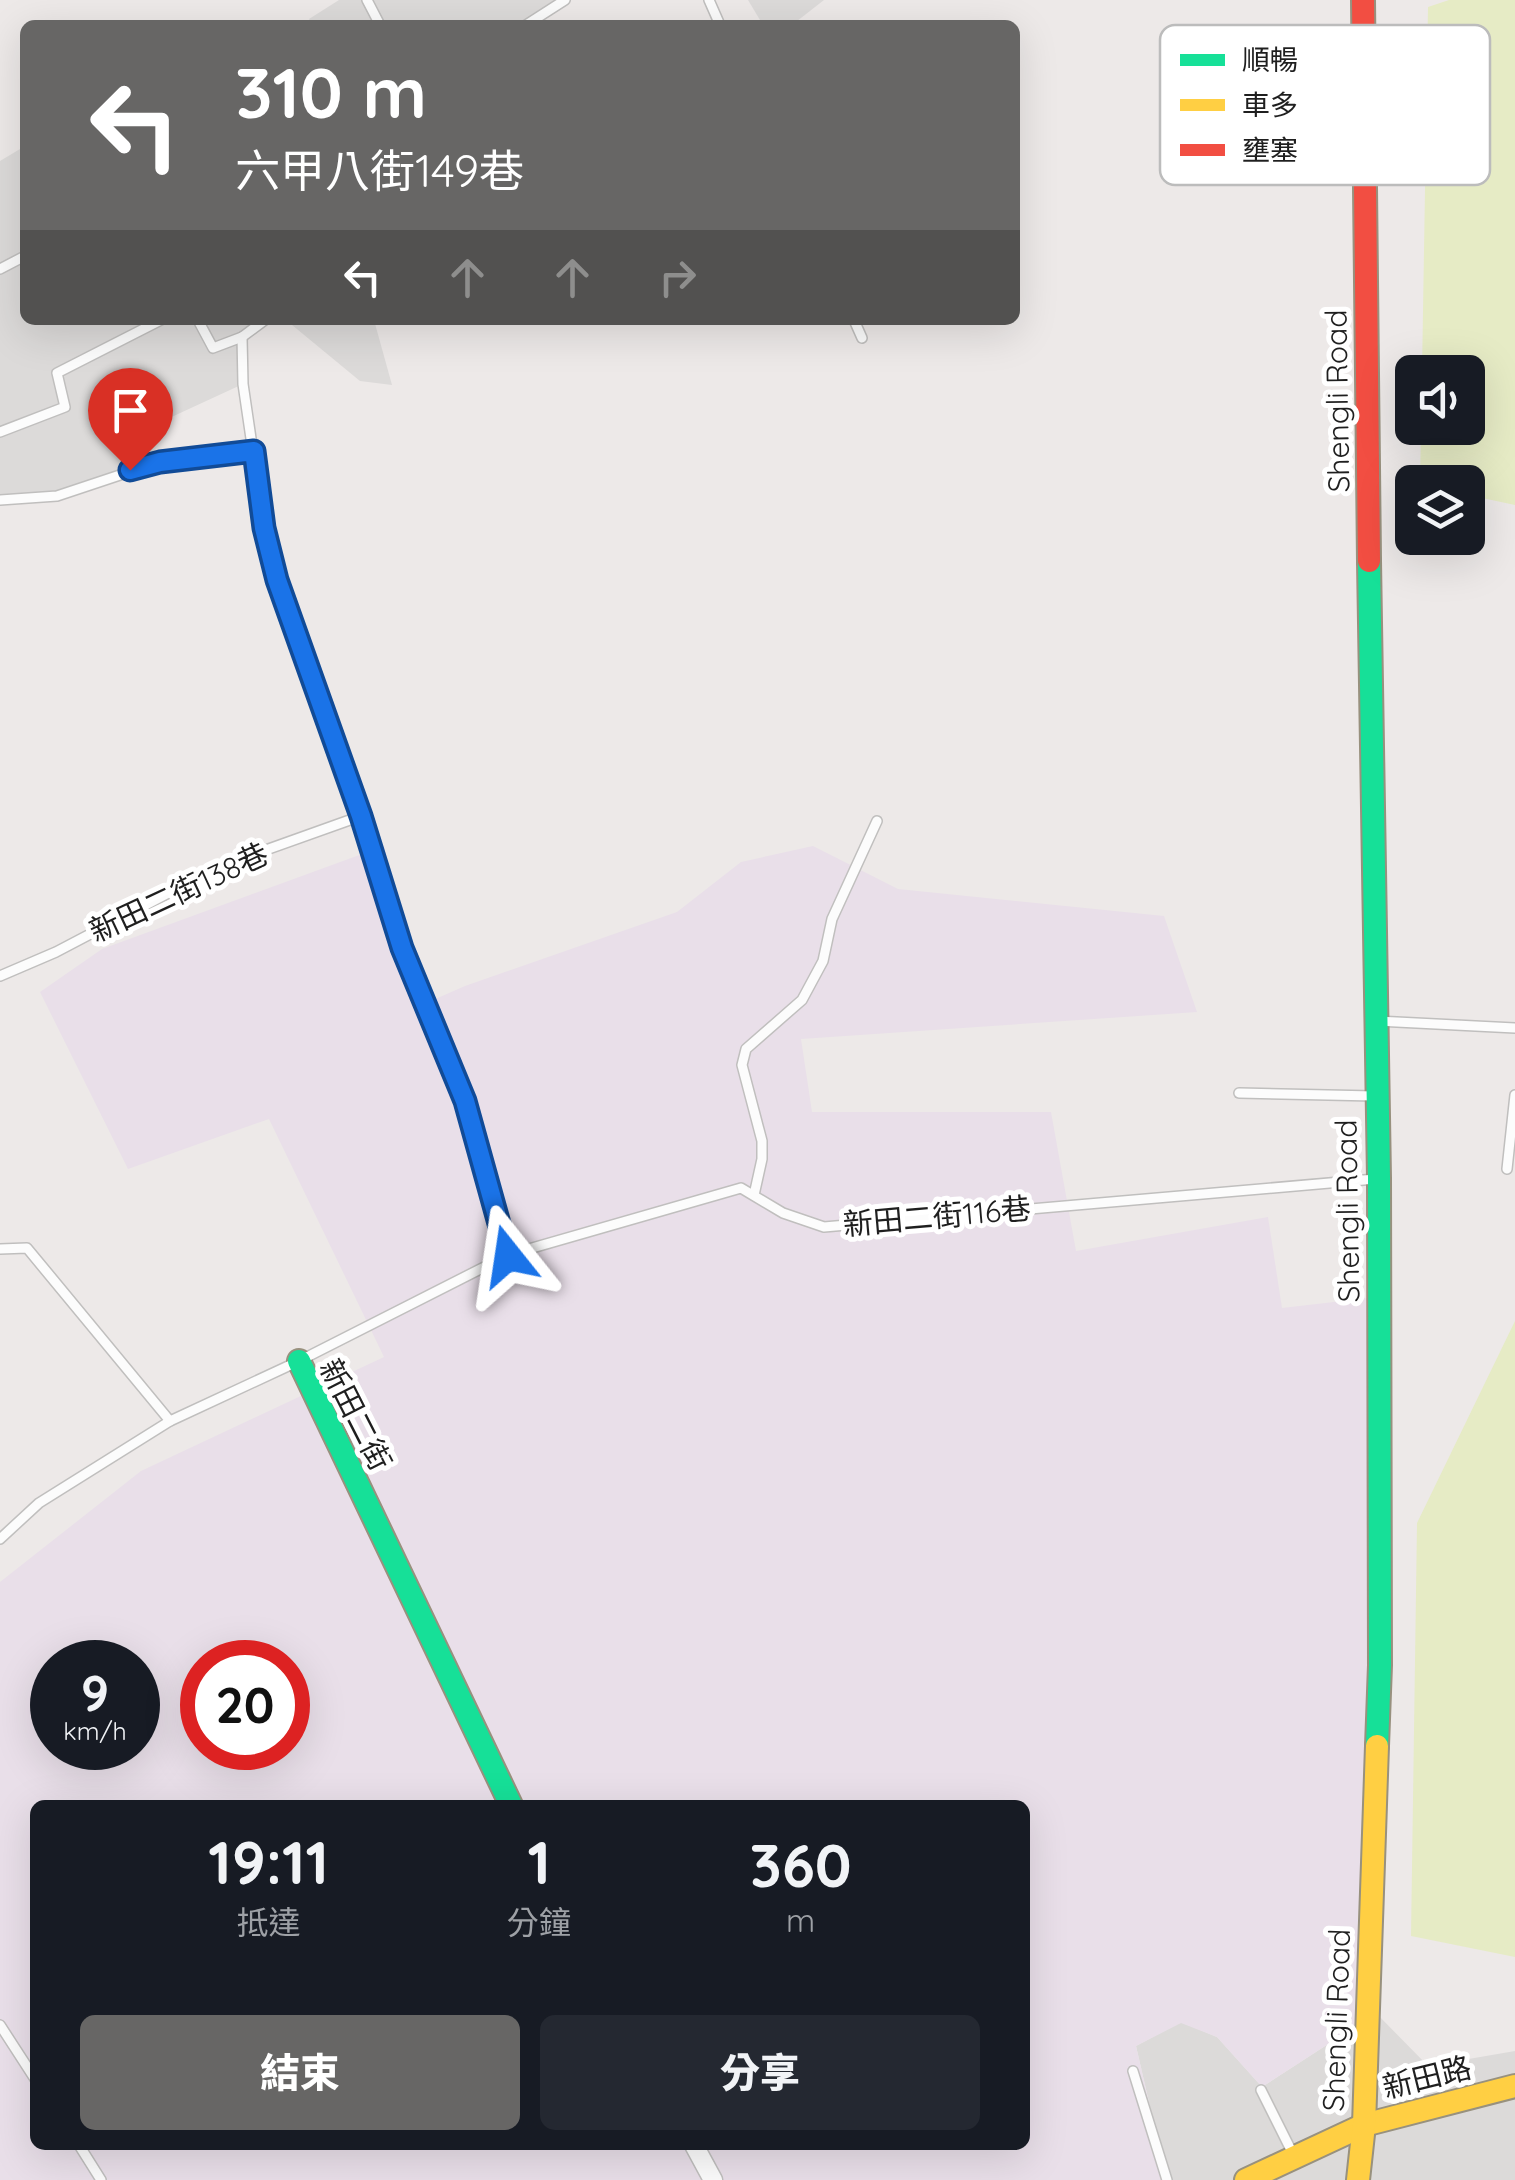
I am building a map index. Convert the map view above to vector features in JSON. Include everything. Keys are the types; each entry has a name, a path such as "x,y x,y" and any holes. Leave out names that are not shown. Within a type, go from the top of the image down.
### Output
{"street":[{"name":"Shengli Road","path":"1363,0 1363,25"},
{"name":"Shengli Road","path":"1358,2180 1364,2125 1380,1665 1379,1178 1365,185"},
{"name":"新田二街","path":"299,1361 509,1800"},
{"name":"新田路","path":"1246,2180 1364,2125 1515,2086"},
{"path":"697,2150 713,2180"}],"lane":[{"path":"534,20 565,0"},
{"path":"0,432 65,407 57,372 151,325"},
{"path":"200,325 212,348 258,325"},
{"path":"856,325 862,338"},
{"path":"242,336 244,384 264,528 277,580 361,816 402,948 465,1101 508,1256"},
{"path":"0,500 57,496 160,462 254,451"},
{"name":"新田二街138巷","path":"0,976 56,952 218,867 361,816"},
{"path":"754,1196 762,1141 742,1065 746,1049 802,1000 823,961 832,919 877,821"},
{"path":"1374,1021 1515,1028"},
{"path":"1240,1093 1376,1096"},
{"path":"1506,1169 1515,1095"},
{"name":"新田二街116巷","path":"299,1361 508,1256 741,1188 783,1214 824,1228 1379,1178"},
{"path":"0,1249 27,1248 170,1422"},
{"name":"新田二街","path":"0,1539 39,1502 170,1422 299,1361"},
{"path":"0,2025 30,2071"},
{"path":"1133,2071 1167,2180"},
{"path":"1261,2090 1294,2157"},
{"path":"81,2150 102,2180"}],"shaded area":[{"path":"339,0 565,0 534,20 309,19"},
{"path":"748,0 824,0 798,20 760,20"},
{"path":"20,149 20,325 258,325 242,337 243,384 126,438 130,471 57,496 0,500 0,161"},
{"path":"292,325 375,325 392,385 360,381"},
{"path":"384,846 424,1004 677,912 741,862 813,846 898,889 1164,916 1197,1012 801,1039 812,1112 1051,1112 1076,1251 1268,1217 1282,1308 1386,1296 1376,2013 1262,2087 1217,2037 1181,2023 1136,2046 1167,2180 0,2180 0,1582 141,1471 384,1357 269,1119 128,1169 40,992 102,949"},
{"path":"1376,2013 1428,2066 1515,2051 1515,2180 1167,2180 1136,2046 1181,2022 1217,2037 1262,2087"}],"green space":[{"path":"1449,0 1515,0 1515,505 1485,499 1485,465 1420,465 1421,445 1485,445 1485,355 1422,355 1425,185 1490,185 1490,25 1428,25 1428,7"},
{"path":"1515,1321 1515,1957 1411,1936 1417,1523"}],"traffic: fast":[{"path":"1369,561 1379,1178 1377,1746"},
{"path":"299,1361 509,1800"}],"traffic: slow":[{"path":"1358,2180 1364,2125 1377,1746"},
{"path":"1246,2180 1364,2125 1515,2086"}],"traffic: jam":[{"path":"1363,0 1363,25"},
{"path":"1365,185 1369,561"}],"route":[{"path":"130,470 160,462 254,451 264,528 277,580 361,816 402,948 465,1101 508,1256"}]}
